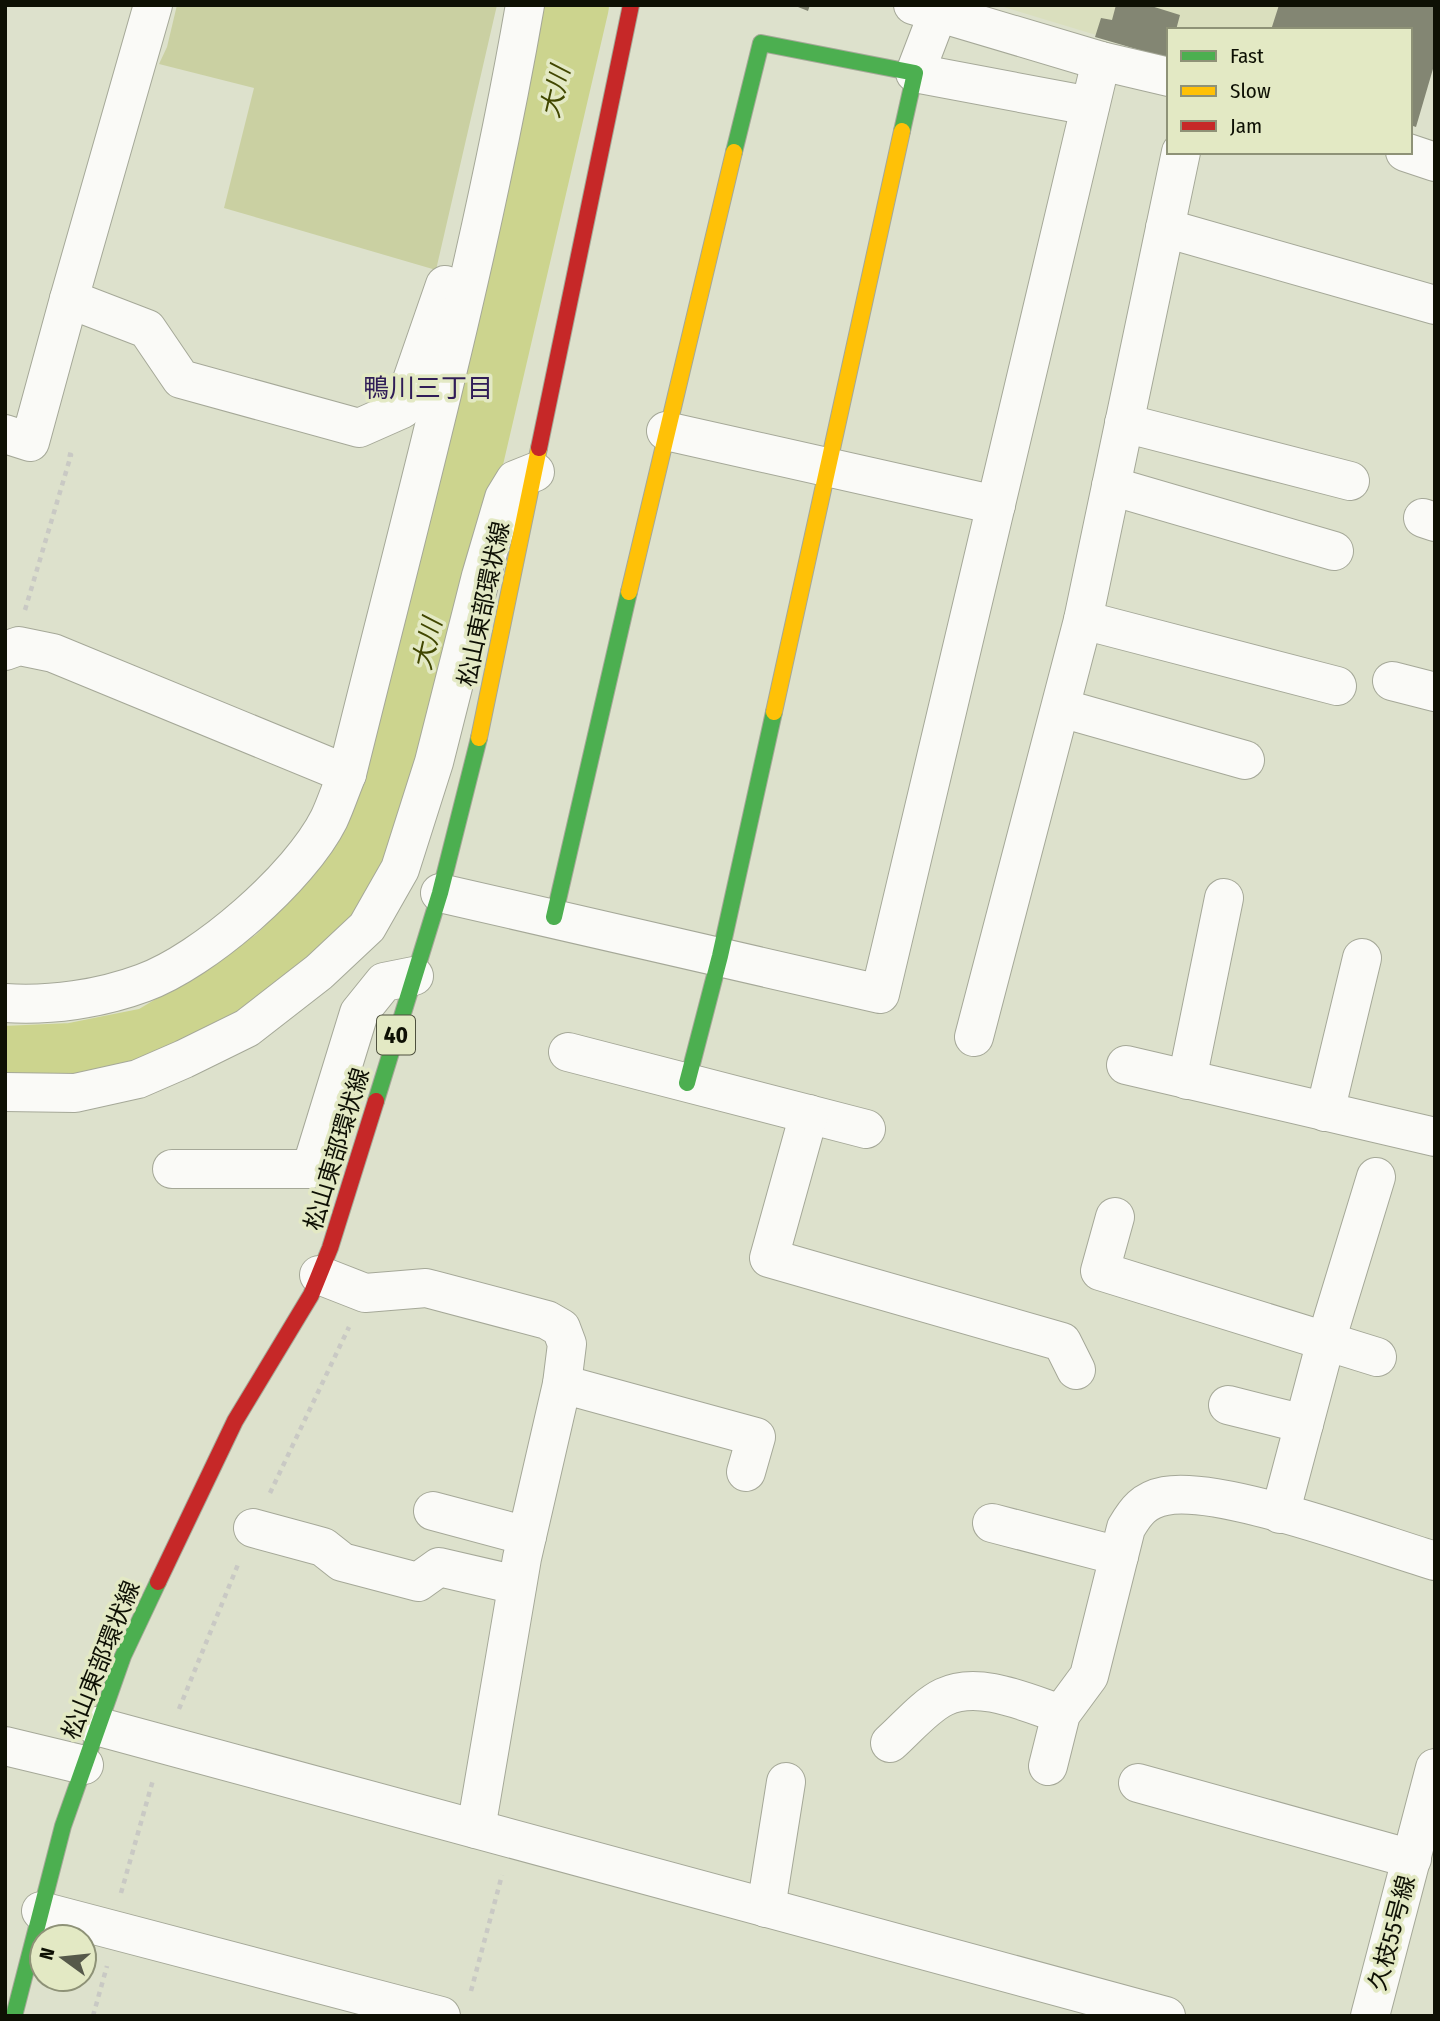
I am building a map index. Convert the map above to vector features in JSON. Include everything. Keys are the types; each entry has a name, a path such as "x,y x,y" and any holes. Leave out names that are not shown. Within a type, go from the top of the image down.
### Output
{"main road":[{"name":"松山東部環状線","path":"13,1999 41,1911 63,1826 122,1656 235,1420 282,1346 319,1275 440,893 468,792 631,5"},
{"path":"554,917 667,430 761,43 915,73 720,956 687,1083"}],"street":[{"path":"17,438 69,299 153,5"},
{"path":"5,1003 32,1005 94,996 144,983 203,951 264,899 300,863 328,820 347,774 486,200 525,5"},
{"path":"1090,106 915,73 925,9 1101,61 1167,77"},
{"path":"440,893 880,993 1101,61"},
{"path":"974,1037 1083,620 1181,154"},
{"path":"69,299 147,330 181,379 359,428 402,409 443,288 486,200"},
{"path":"1165,228 1435,304"},
{"path":"1124,423 1350,481"},
{"path":"667,430 996,505"},
{"path":"5,1092 75,1093 138,1079 184,1059 247,1028 319,972 367,927 400,869 434,762 481,576 504,498 515,480 535,472"},
{"path":"1111,486 1334,551"},
{"path":"1083,620 1337,686"},
{"path":"12,649 53,653 347,774"},
{"path":"1392,681 1435,692"},
{"path":"1060,708 1245,760"},
{"path":"1187,1080 1224,898"},
{"path":"1325,1112 1362,958"},
{"path":"173,1170 312,1169 359,1013 384,982 414,976"},
{"path":"568,1052 866,1129"},
{"path":"1126,1065 1435,1137"},
{"path":"809,1115 769,1258 1062,1342 1076,1370"},
{"path":"1280,1514 1326,1341 1376,1177"},
{"path":"1115,1217 1100,1270 1377,1357"},
{"path":"319,1275 365,1293 426,1288 547,1321 561,1328 567,1343 562,1384 517,1585 494,1834"},
{"path":"562,1384 756,1437 746,1472"},
{"path":"1228,1405 1304,1423"},
{"path":"1048,1766 1061,1714 1089,1676 1126,1528 1139,1506 1166,1496 1212,1497 1280,1514 1435,1561"},
{"path":"433,1511 527,1536"},
{"path":"992,1523 1119,1556"},
{"path":"253,1528 323,1547 342,1562 418,1582 439,1567 517,1585"},
{"path":"890,1743 943,1697 968,1690 996,1695 1061,1714"},
{"path":"96,1726 1166,2016"},
{"path":"5,1746 84,1765"},
{"name":"久枝55号線","path":"1370,2016 1418,1875 1435,1768"},
{"path":"766,1908 786,1782"},
{"path":"1139,1783 1418,1875"},
{"path":"41,1911 440,2012"}],"path":[{"path":"12,649 71,455 17,438"},
{"path":"93,2016 117,1930 119,1902 137,1830 165,1745 253,1528 365,1293"},
{"path":"440,2012 494,1834"}],"shaded area":[{"path":"177,5 497,5 436,270 224,208 254,88 159,64 167,47"},
{"path":"997,5 1435,5 1412,28 1167,28 1167,56"}],"building":[{"path":"793,5 810,5 808,11"},
{"path":"1116,5 1148,5 1180,15 1177,28 1167,28 1167,58 1095,37 1101,18 1112,20"},
{"path":"1279,5 1435,5 1435,62 1416,127 1412,126 1412,28 1272,28"}],"waterway":[{"name":"大川","path":"5,1060 72,1057 152,1041 227,996 279,960 344,893 390,801 575,5"}],"traffic: fast":[{"path":"734,152 761,43 915,73 902,131"},
{"path":"554,917 629,592"},
{"path":"687,1083 720,956 774,712"},
{"path":"376,1101 440,893 479,738"},
{"path":"14,2016 63,1826 123,1656 158,1582"}],"traffic: slow":[{"path":"774,712 902,131"},
{"path":"629,592 734,152"},
{"path":"479,738 539,448"}],"traffic: jam":[{"path":"539,448 631,5"},
{"path":"158,1582 235,1421 311,1295 330,1248 376,1101"}],"district":[{"name":"鴨川三丁目","path":"428,388"}]}
